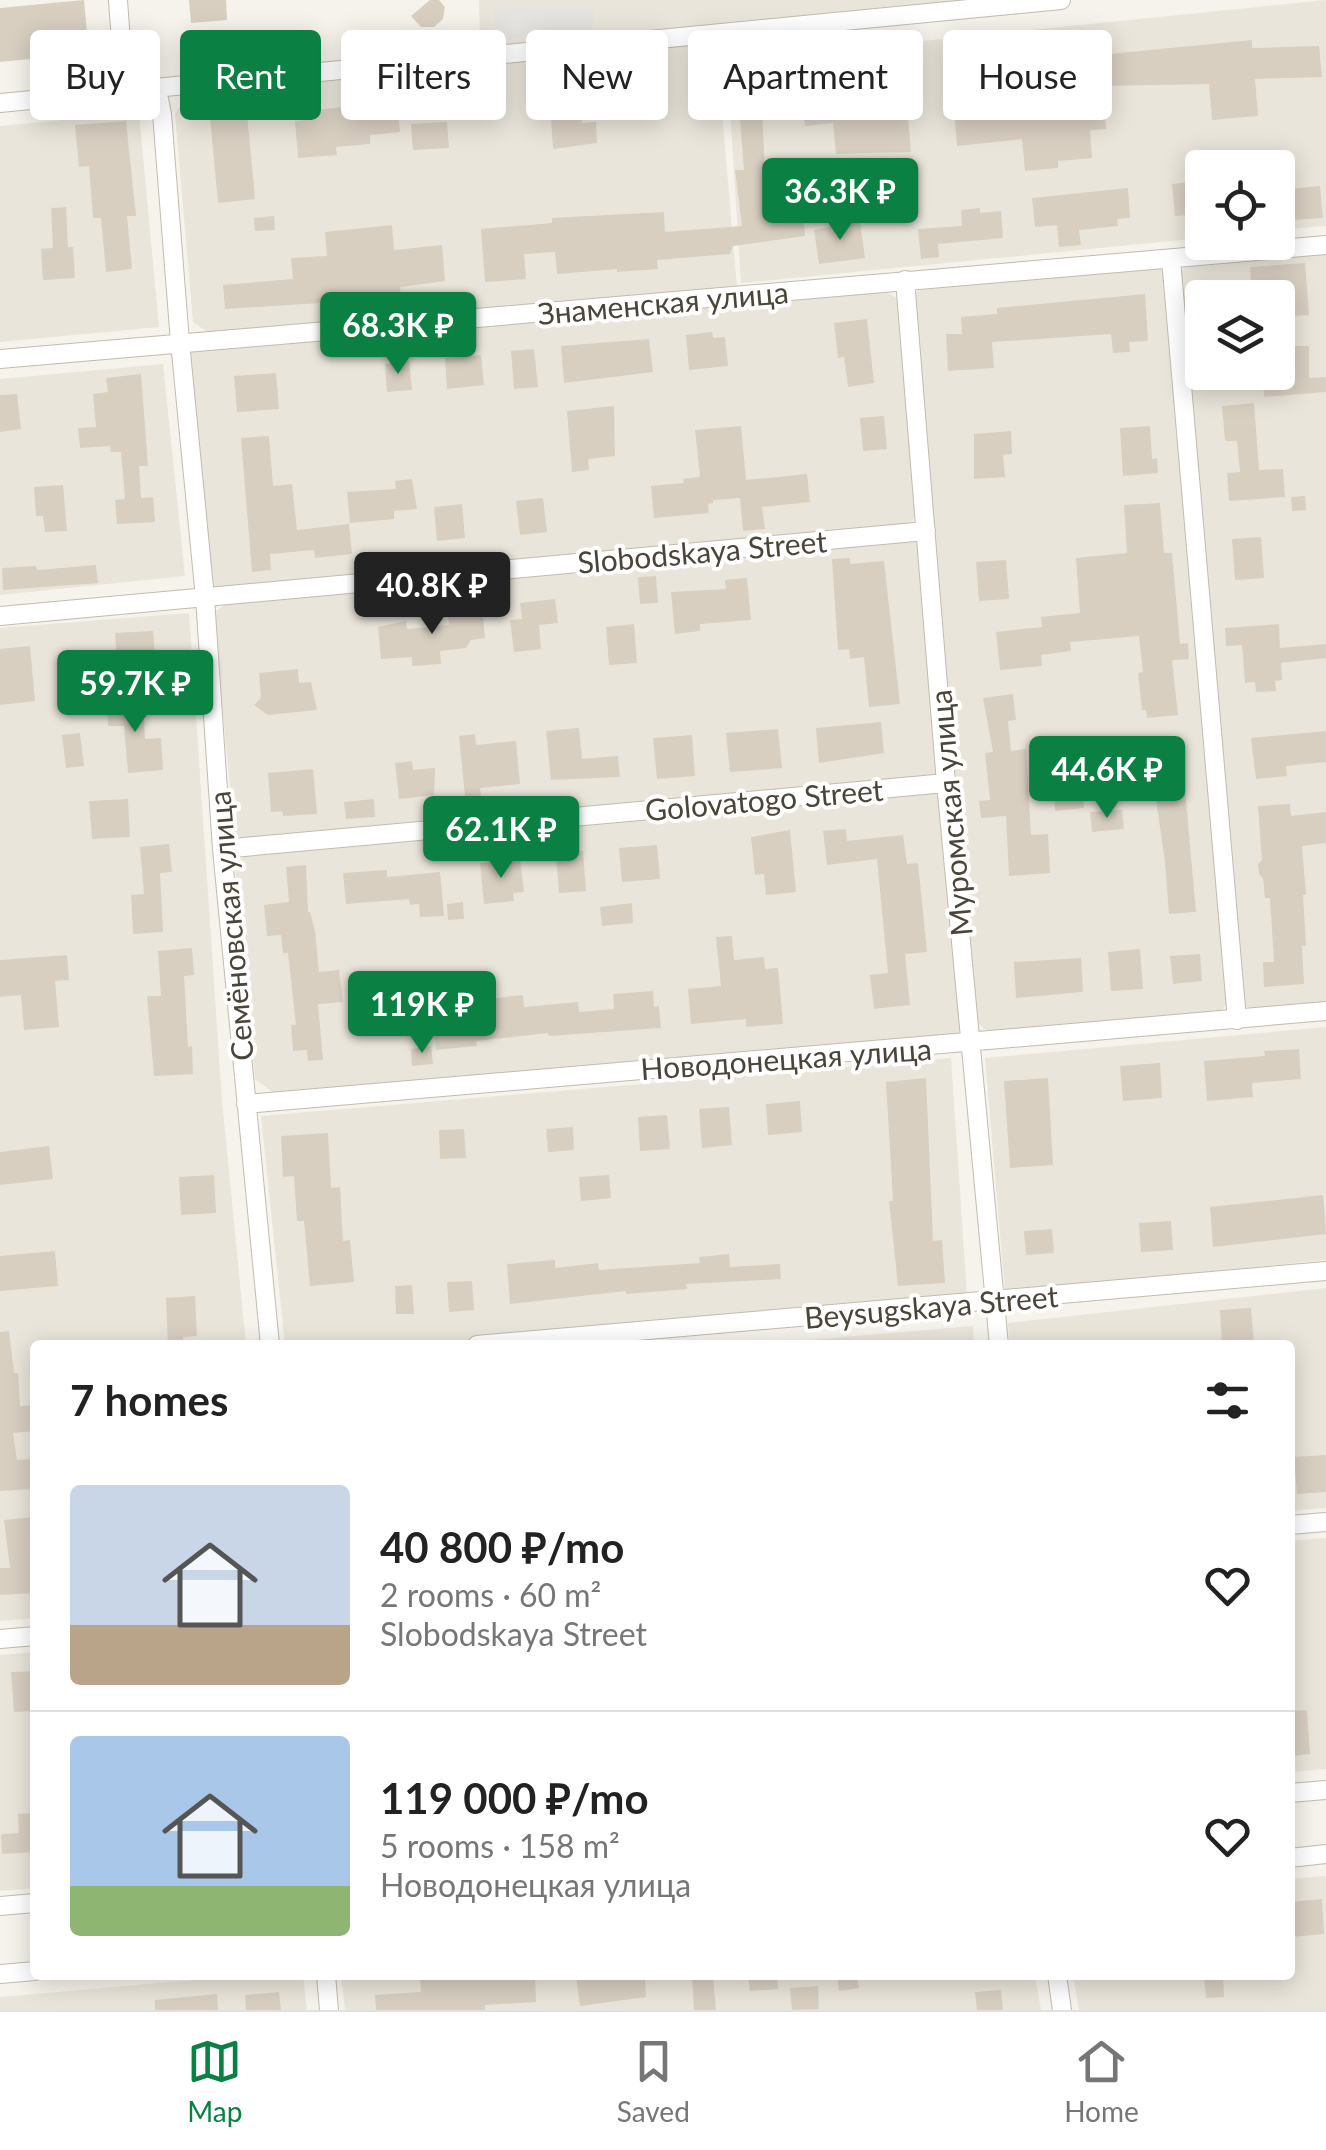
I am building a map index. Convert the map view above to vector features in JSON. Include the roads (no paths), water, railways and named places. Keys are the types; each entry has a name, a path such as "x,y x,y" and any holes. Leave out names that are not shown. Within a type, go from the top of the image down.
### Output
{"street":[{"path":"118,0 120,30"},
{"path":"160,89 1061,0"},
{"path":"0,102 30,100"},
{"name":"Семёновская улица","path":"160,104 205,598 222,849 270,1340"},
{"name":"Знаменская улица","path":"0,358 1326,245"},
{"path":"1171,259 1237,1020"},
{"name":"Муромская улица","path":"905,280 946,783 999,1340"},
{"name":"Slobodskaya Street","path":"0,616 926,530"},
{"name":"Golovatogo Street","path":"222,849 946,783"},
{"name":"Новодонецкая улица","path":"246,1104 1326,1011"},
{"name":"Beysugskaya Street","path":"536,1340 1326,1271"},
{"path":"1295,1525 1326,1522"},
{"path":"0,1640 30,1637"},
{"path":"1295,1793 1326,1790"},
{"path":"1295,1857 1326,1854"},
{"path":"0,1906 30,1903"},
{"path":"0,1974 30,1971"},
{"path":"326,1980 329,2010"},
{"path":"1057,1980 1062,2010"}]}
